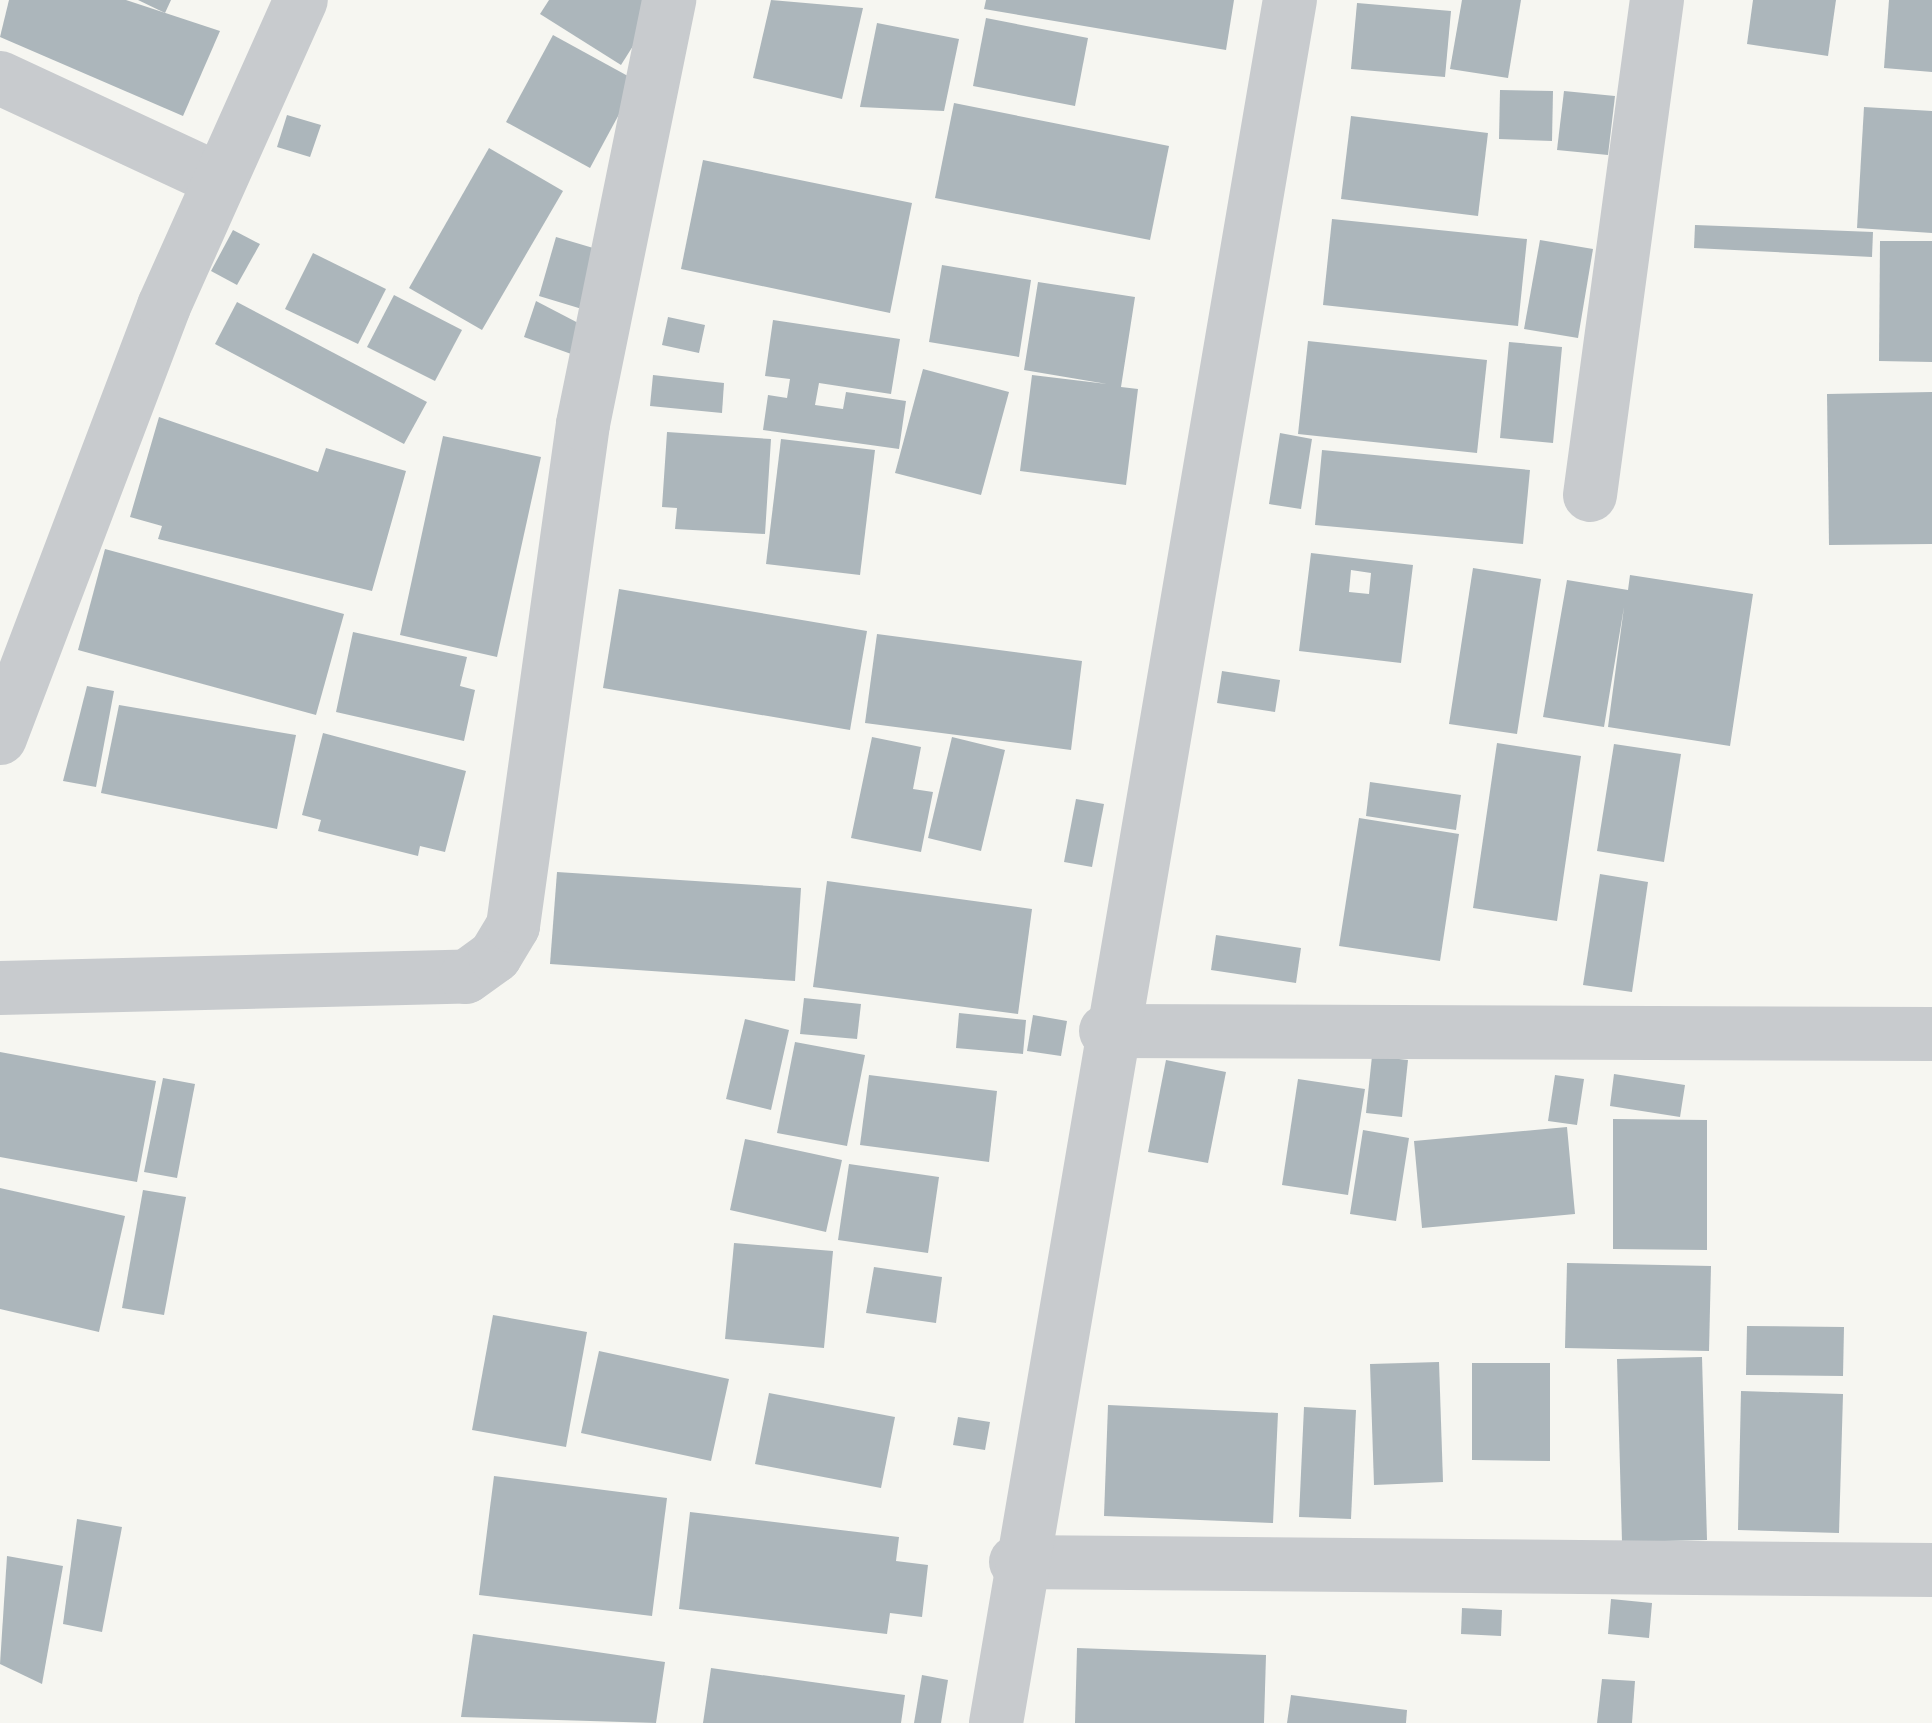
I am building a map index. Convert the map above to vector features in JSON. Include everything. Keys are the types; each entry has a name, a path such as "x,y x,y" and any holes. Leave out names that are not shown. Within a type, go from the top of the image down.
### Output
{"street":[{"path":"0,738 220,180 302,0"},
{"path":"0,988 466,977 495,956 513,926 579,444 669,0"},
{"path":"996,1723 1016,1562 1106,1031 1289,0"},
{"path":"1590,495 1657,0"},
{"path":"0,78 220,180"},
{"path":"1106,1031 1932,1034"},
{"path":"1016,1562 1932,1570"}],"building":[{"path":"9,0 126,0 220,31 183,116 0,37"},
{"path":"138,0 171,0 165,13"},
{"path":"549,0 662,0 621,65 540,14"},
{"path":"771,0 863,8 842,99 753,78"},
{"path":"986,0 1234,0 1226,50 984,9"},
{"path":"1462,0 1521,0 1508,78 1450,69"},
{"path":"1753,0 1836,0 1828,56 1747,44"},
{"path":"1889,0 1932,0 1932,72 1884,68"},
{"path":"1357,3 1451,11 1445,77 1351,69"},
{"path":"986,18 1088,38 1075,106 973,86"},
{"path":"877,23 959,39 944,111 860,107"},
{"path":"553,35 637,81 590,168 506,122"},
{"path":"1500,90 1553,91 1552,141 1499,139"},
{"path":"1564,91 1615,96 1608,155 1557,150"},
{"path":"954,103 1169,146 1150,240 935,198"},
{"path":"1864,107 1932,111 1932,233 1857,228"},
{"path":"287,115 321,125 310,157 277,147"},
{"path":"1351,116 1488,133 1478,216 1341,199"},
{"path":"489,148 563,191 482,330 409,288"},
{"path":"703,160 912,203 890,313 681,269"},
{"path":"1332,219 1527,239 1518,326 1323,305"},
{"path":"1695,225 1873,232 1872,257 1694,248"},
{"path":"233,230 260,244 237,285 211,271"},
{"path":"556,237 600,250 582,309 539,296"},
{"path":"1540,240 1593,249 1578,338 1524,329"},
{"path":"1880,241 1932,241 1932,362 1879,361"},
{"path":"313,253 386,289 358,344 285,309"},
{"path":"942,265 1031,280 1019,357 929,342"},
{"path":"1038,282 1135,297 1121,387 1138,389 1126,485 1020,471 1032,375 1107,384 1024,370"},
{"path":"394,295 462,330 435,381 367,347"},
{"path":"536,301 584,326 574,355 524,337"},
{"path":"237,302 427,402 404,444 215,344"},
{"path":"668,317 705,325 699,353 662,345"},
{"path":"773,320 900,339 891,394 819,383 815,405 843,409 846,392 906,401 899,449 763,430 768,395 787,398 790,379 765,376"},
{"path":"1308,341 1487,360 1477,453 1298,434"},
{"path":"1509,342 1562,347 1553,443 1500,438"},
{"path":"923,369 1009,392 981,495 895,473"},
{"path":"653,375 724,383 722,413 650,406"},
{"path":"1932,392 1932,544 1829,545 1827,394"},
{"path":"159,417 318,472 326,448 406,471 372,591 158,539 162,526 130,517"},
{"path":"667,432 771,439 765,534 675,529 677,508 662,507"},
{"path":"1280,433 1312,439 1301,509 1269,504"},
{"path":"443,436 541,457 497,657 400,635"},
{"path":"781,439 875,450 860,575 766,564"},
{"path":"1322,450 1530,470 1523,544 1315,525"},
{"path":"105,549 344,614 316,715 78,650"},
{"path":"1311,553 1413,565 1401,663 1299,651","holes":["1351,570 1371,573 1369,594 1349,592"]},
{"path":"1473,568 1541,579 1517,734 1449,724"},
{"path":"1630,575 1753,594 1730,746 1608,727 1624,607 1604,727 1543,717 1567,580 1628,590"},
{"path":"619,589 867,631 850,730 603,688"},
{"path":"353,632 467,657 460,686 475,690 464,741 336,712"},
{"path":"877,634 1082,661 1071,750 865,723"},
{"path":"1222,671 1280,680 1275,712 1217,703"},
{"path":"87,686 114,691 96,787 63,781"},
{"path":"119,705 296,735 277,829 101,793"},
{"path":"323,733 466,771 445,852 420,846 418,856 318,831 321,820 302,815"},
{"path":"872,737 921,747 913,789 933,792 921,852 851,838"},
{"path":"952,737 1005,750 981,851 928,838"},
{"path":"1497,743 1581,756 1557,921 1473,908"},
{"path":"1614,744 1681,754 1664,862 1597,851"},
{"path":"1370,782 1461,795 1456,830 1366,816"},
{"path":"1076,799 1104,804 1092,867 1064,862"},
{"path":"1359,818 1459,834 1440,961 1339,946"},
{"path":"557,872 801,888 795,981 550,964"},
{"path":"1600,874 1648,882 1632,992 1583,985"},
{"path":"827,881 1032,909 1018,1014 813,987"},
{"path":"1216,935 1301,948 1296,983 1211,970"},
{"path":"804,998 861,1004 857,1039 800,1034"},
{"path":"959,1013 1026,1020 1023,1054 956,1048"},
{"path":"1033,1015 1067,1021 1061,1056 1027,1051"},
{"path":"745,1019 789,1030 771,1110 726,1099"},
{"path":"795,1042 865,1055 847,1146 777,1133"},
{"path":"0,1052 156,1081 137,1182 0,1157"},
{"path":"1372,1056 1408,1060 1402,1117 1366,1113"},
{"path":"1166,1060 1226,1072 1208,1163 1148,1152"},
{"path":"1614,1074 1685,1085 1680,1117 1610,1106"},
{"path":"869,1075 997,1091 989,1162 860,1145"},
{"path":"1555,1075 1584,1079 1577,1125 1548,1121"},
{"path":"163,1078 195,1084 177,1178 144,1172"},
{"path":"1298,1079 1365,1089 1348,1195 1282,1185"},
{"path":"1613,1119 1707,1120 1707,1250 1613,1249"},
{"path":"1567,1127 1575,1214 1422,1228 1414,1141"},
{"path":"1363,1130 1409,1138 1396,1221 1350,1214"},
{"path":"745,1139 842,1160 826,1232 730,1210"},
{"path":"849,1164 939,1177 928,1253 838,1240"},
{"path":"0,1188 125,1216 99,1332 0,1309"},
{"path":"143,1190 186,1197 164,1315 122,1308"},
{"path":"734,1243 833,1251 824,1348 725,1339"},
{"path":"1567,1263 1711,1266 1709,1351 1565,1348"},
{"path":"874,1267 942,1277 936,1323 866,1313"},
{"path":"493,1315 587,1332 566,1447 472,1430"},
{"path":"1747,1326 1844,1327 1843,1376 1746,1375"},
{"path":"599,1351 729,1379 711,1461 581,1433"},
{"path":"1702,1357 1707,1540 1622,1542 1617,1359"},
{"path":"1439,1362 1443,1482 1374,1485 1370,1364"},
{"path":"1472,1363 1550,1363 1550,1461 1472,1460"},
{"path":"1741,1391 1843,1394 1839,1533 1738,1530"},
{"path":"769,1393 895,1417 881,1488 755,1464"},
{"path":"1108,1405 1278,1413 1273,1523 1104,1516"},
{"path":"1304,1407 1356,1410 1351,1519 1299,1517"},
{"path":"958,1417 990,1422 985,1450 953,1445"},
{"path":"494,1476 667,1498 652,1616 479,1595"},
{"path":"690,1512 899,1537 896,1561 928,1565 922,1617 890,1613 887,1634 679,1609"},
{"path":"77,1519 122,1527 102,1632 63,1624"},
{"path":"7,1556 63,1566 42,1684 0,1664"},
{"path":"1611,1599 1652,1603 1649,1638 1608,1634"},
{"path":"1462,1608 1502,1610 1501,1636 1461,1634"},
{"path":"473,1634 665,1662 656,1723 461,1717"},
{"path":"1077,1648 1266,1655 1264,1723 1075,1723"},
{"path":"711,1668 905,1695 901,1723 703,1723"},
{"path":"922,1675 948,1680 941,1723 914,1723"},
{"path":"1602,1679 1635,1681 1632,1723 1597,1723"},
{"path":"1291,1695 1407,1710 1406,1723 1287,1723"}]}
